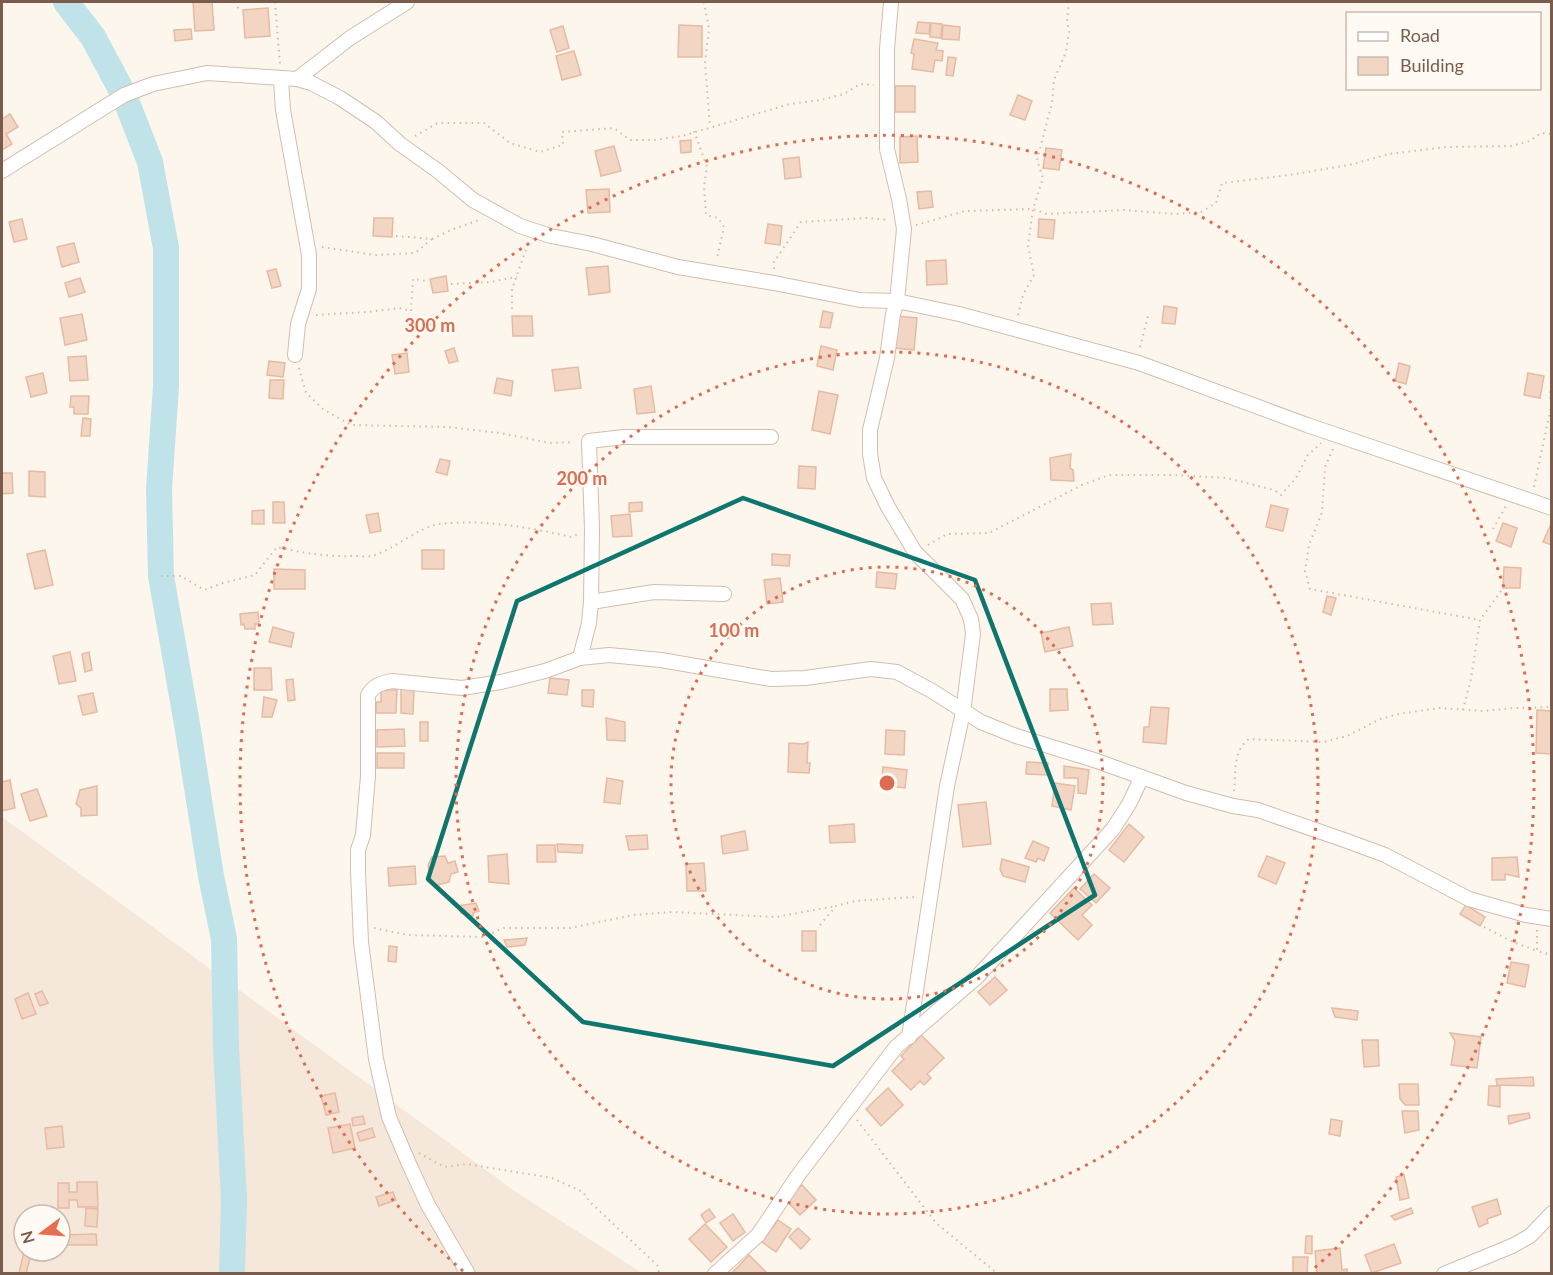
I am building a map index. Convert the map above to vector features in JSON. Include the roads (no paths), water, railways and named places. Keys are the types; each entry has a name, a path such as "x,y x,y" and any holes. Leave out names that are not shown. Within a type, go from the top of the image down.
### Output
{"street":[{"path":"297,79 350,38 407,2"},
{"path":"891,2 886,86 887,149 904,229 897,301 892,314 887,358 870,430 870,454 874,478 888,507 915,552 962,599 973,634 971,662 919,961 909,1037"},
{"path":"2,171 124,95 153,84 207,73 311,82 376,122 400,144 473,200 502,218 533,230 678,267 860,300 897,301 959,314 1136,362 1332,433 1551,508"},
{"path":"282,79 284,110 308,245 309,289 301,315 295,354"},
{"path":"580,658 589,622 591,602 592,529 589,442 624,437 771,437"},
{"path":"591,602 654,592 724,594"},
{"path":"468,1274 428,1205 389,1118 375,1059 360,925 358,850 363,835 368,776 368,695 372,688 381,683 392,681 462,688 501,682 545,671 580,658 609,656 661,660 771,679 805,678 871,669 897,672 981,722 1016,736 1094,760 1186,793 1233,806 1258,810 1385,855 1469,899 1548,919"},
{"path":"715,1274 758,1235 799,1174 896,1047 977,977 1113,829 1130,804 1143,777"},
{"path":"1444,1274 1512,1246 1530,1236 1551,1213"}],"waterway":[{"path":"66,2 93,37 124,95 150,162 166,248 166,386 159,489 161,576 211,876 224,939 226,1047 234,1199 232,1274"}]}
